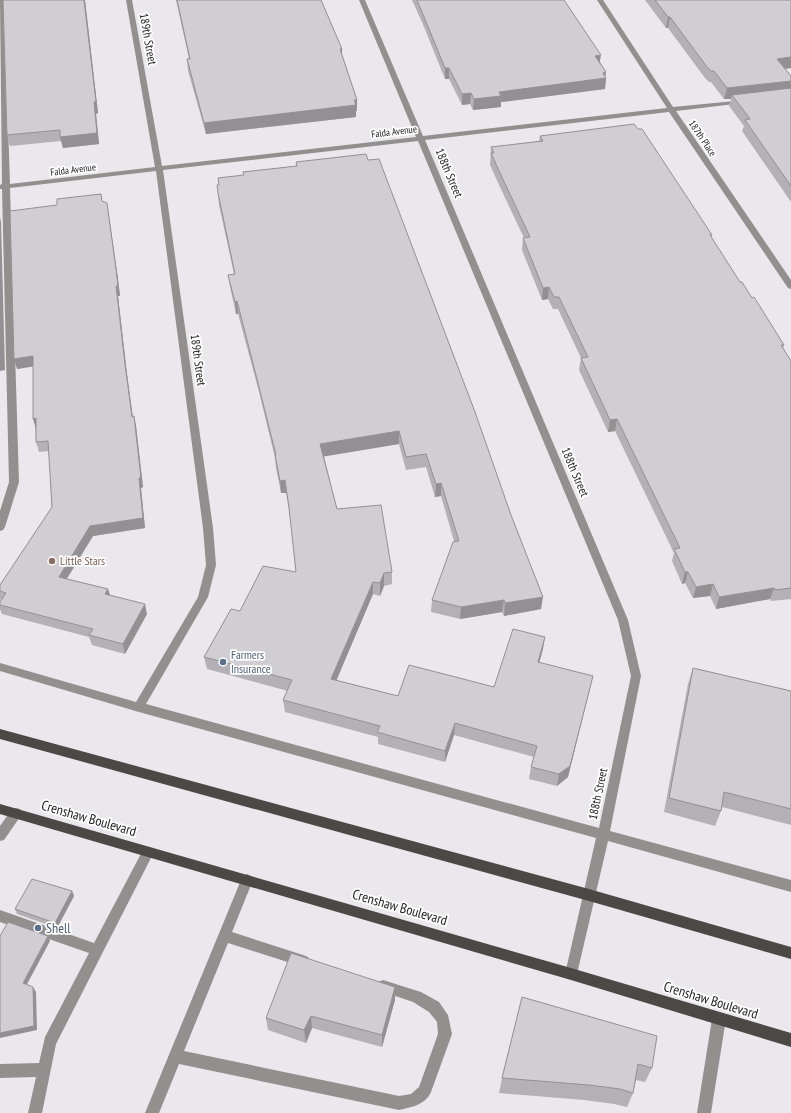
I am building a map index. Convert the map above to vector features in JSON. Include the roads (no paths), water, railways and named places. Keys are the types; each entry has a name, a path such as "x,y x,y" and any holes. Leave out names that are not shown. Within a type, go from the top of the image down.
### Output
{"main road":[{"path":"0,734 589,895 791,953"},
{"name":"Crenshaw Boulevard","path":"0,809 571,974 719,1020 791,1040"}],"street":[{"path":"0,527 14,482 3,187 1,0"},
{"name":"189th Street","path":"129,0 159,169 208,528 210,565 203,597 139,707"},
{"name":"188th Street","path":"362,0 419,138 624,620 636,676 603,835 571,974"},
{"name":"187th Place","path":"600,0 671,109 791,286"},
{"name":"Falda Avenue","path":"3,187 753,100"},
{"path":"0,667 139,707 791,886"},
{"path":"0,836 16,813"},
{"path":"35,1113 50,1042 148,852"},
{"path":"152,1113 247,880"},
{"path":"0,916 97,950"},
{"path":"224,936 314,964"},
{"path":"174,1056 400,1103 414,1100 424,1092 445,1034 443,1020 434,1007 416,997 367,981"},
{"path":"704,1113 719,1020"},
{"path":"0,1071 44,1070"}],"place":[{"name":"Little Stars","path":"52,561"},
{"name":"Farmers Insurance","path":"223,662"},
{"name":"Shell","path":"38,928"}]}
